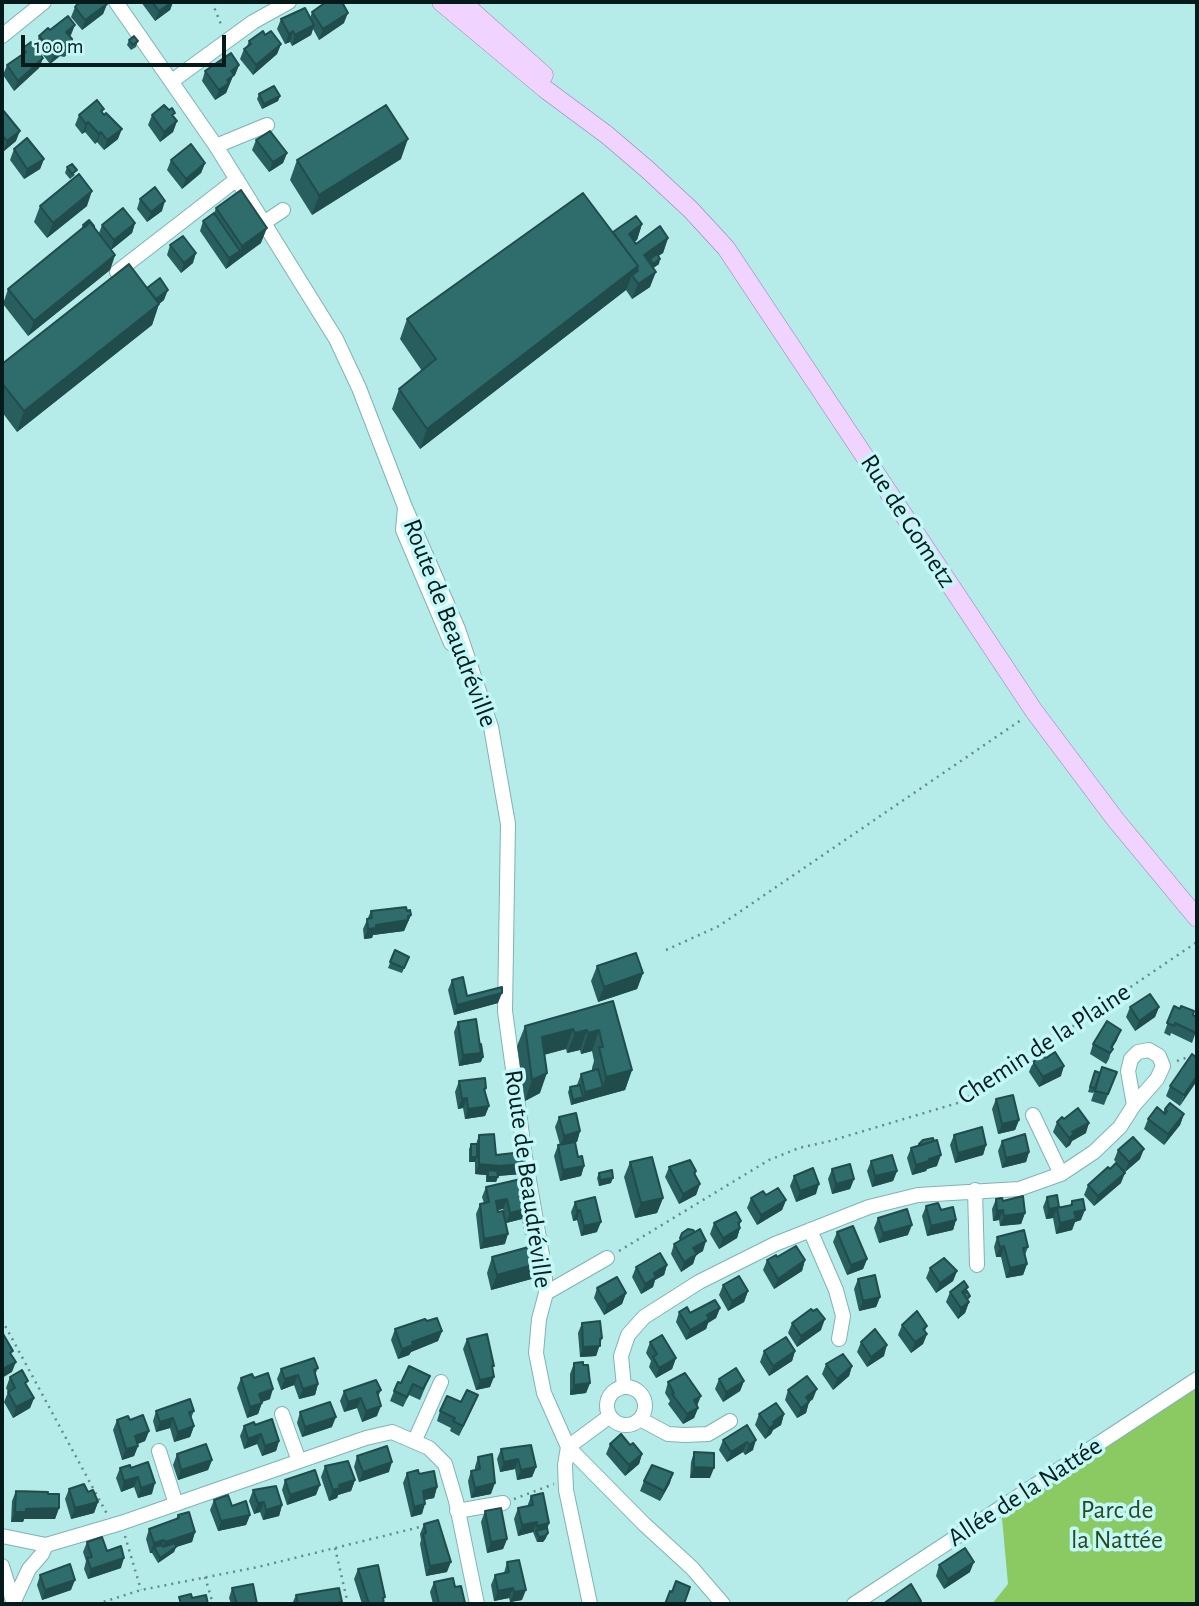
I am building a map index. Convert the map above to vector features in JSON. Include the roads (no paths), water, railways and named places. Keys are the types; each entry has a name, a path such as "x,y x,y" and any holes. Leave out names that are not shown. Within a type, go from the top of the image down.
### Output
{"main road":[{"name":"Rue de Gometz","path":"441,2 545,89 607,135"},
{"name":"Rue de Gometz","path":"462,2 691,210 726,248 1034,711 1115,819 1197,918"}],"street":[{"path":"2,36 44,2"},
{"name":"Route de Beaudréville","path":"116,2 216,146 337,340 458,629 491,727 508,824 505,1011 546,1293 536,1342 538,1366 544,1393 568,1447"},
{"path":"172,80 227,40 289,2"},
{"path":"216,146 267,125"},
{"path":"117,272 237,179"},
{"path":"265,222 283,210"},
{"path":"624,1387 621,1356 628,1335 644,1317 699,1282 810,1230 869,1207 918,1195 1019,1189 1061,1174 1094,1152 1120,1127 1134,1105 1157,1079 1163,1066 1159,1056 1149,1050 1138,1052 1131,1059 1128,1071 1134,1105"},
{"path":"1033,1115 1061,1174"},
{"path":"975,1190 976,1265"},
{"path":"810,1230 836,1290 844,1316 839,1339"},
{"path":"546,1293 607,1258"},
{"name":"Allée de la Nattée","path":"854,1604 1197,1380"},
{"path":"415,1440 441,1382"},
{"path":"624,1387 636,1390 644,1400 645,1407 640,1419 624,1425 613,1420 607,1410 608,1397 618,1388 624,1387"},
{"path":"282,1414 299,1461"},
{"path":"590,1604 566,1490 565,1465 568,1447 610,1416"},
{"path":"640,1419 668,1434 685,1435 709,1434 730,1421"},
{"path":"2,1536 46,1545 117,1524 366,1438 392,1432 429,1448 445,1464 477,1604"},
{"path":"568,1447 692,1568 723,1604"},
{"path":"159,1451 176,1504"},
{"path":"457,1511 503,1503"},
{"path":"14,1602 29,1569 46,1545"},
{"path":"2,1566 14,1602"}],"park label":[{"name":"Parc de la Nattée","path":"1117,1525"}]}
